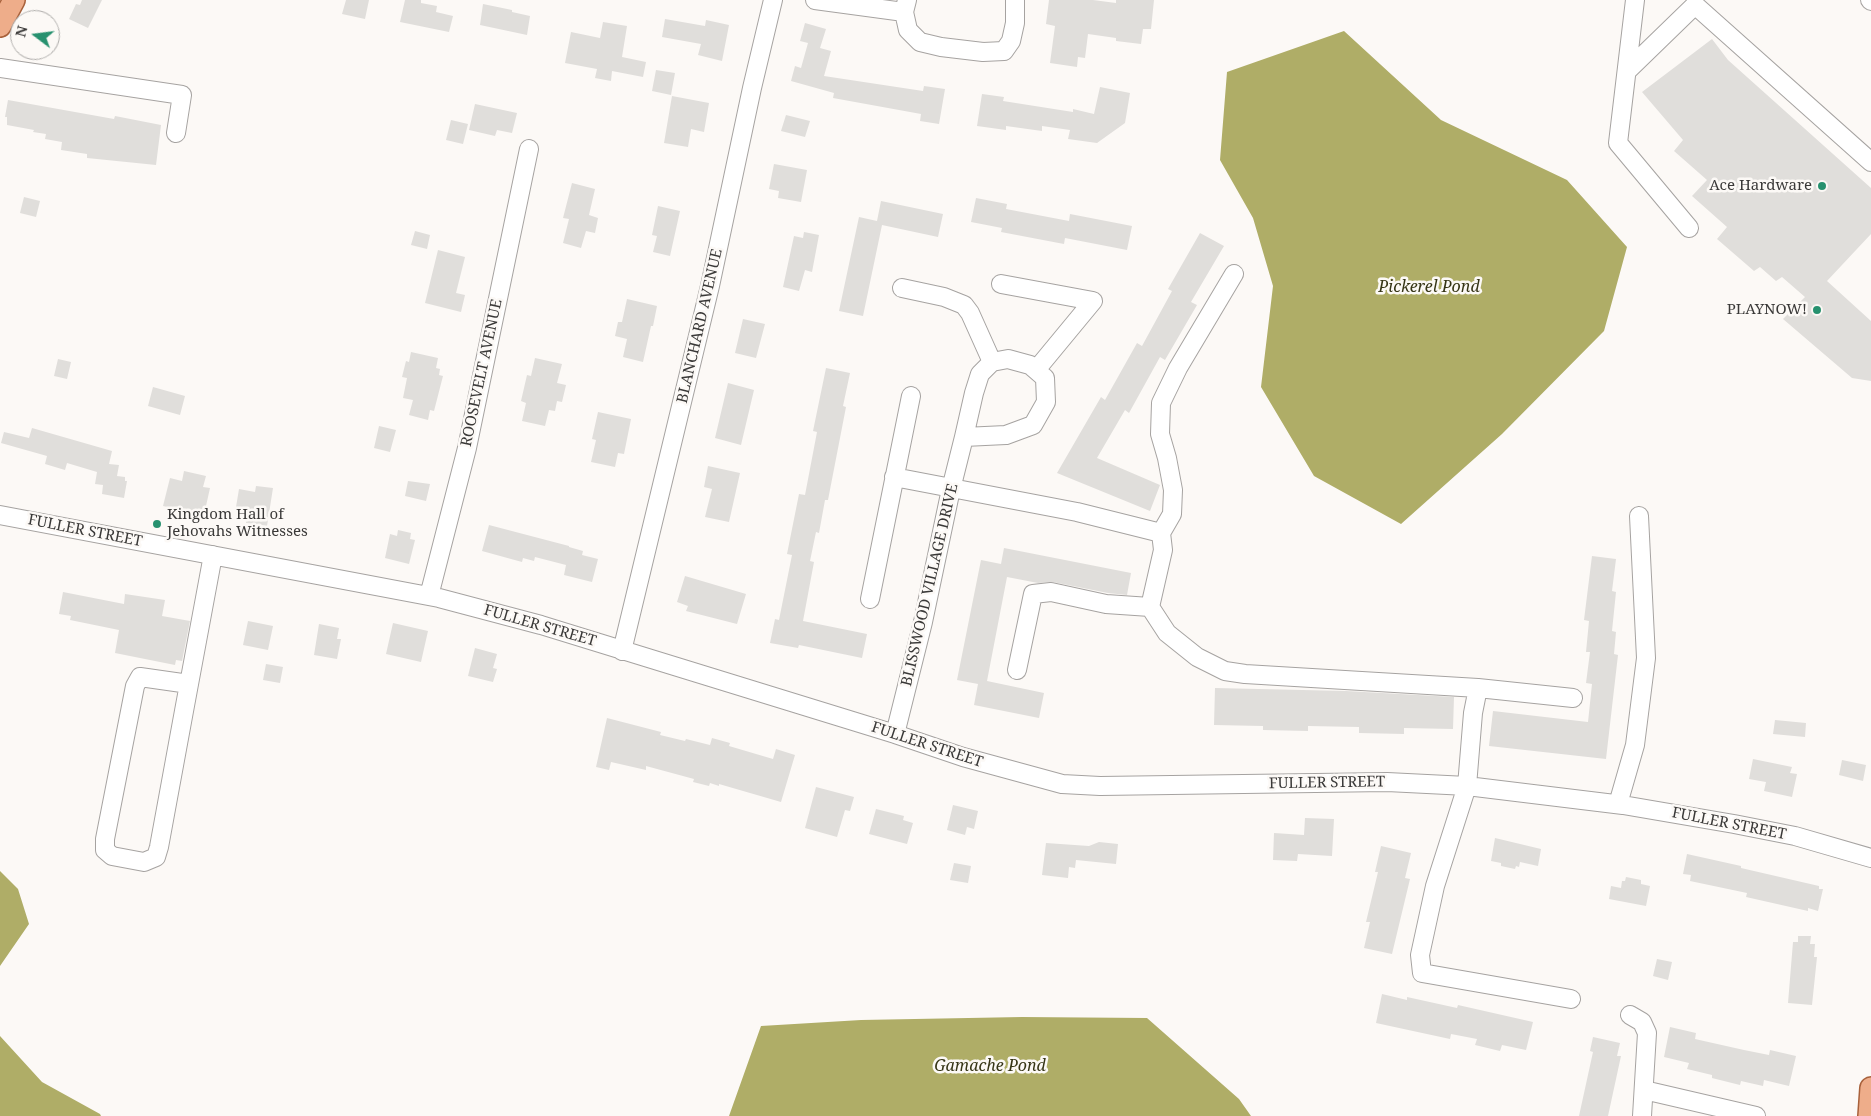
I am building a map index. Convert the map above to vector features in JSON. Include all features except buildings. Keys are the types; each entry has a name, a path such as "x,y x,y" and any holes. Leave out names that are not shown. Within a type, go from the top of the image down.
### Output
{"main road":[{"path":"0,26 14,0"},
{"path":"1869,1116 1871,1088"}],"street":[{"name":"BLANCHARD AVENUE","path":"622,651 710,286 750,97 773,0"},
{"path":"815,0 906,6 908,30 920,42 941,47 983,52 1004,51 1011,41 1015,23 1015,0"},
{"path":"1635,0 1618,143 1689,228"},
{"path":"1627,71 1695,5 1871,162"},
{"path":"0,68 182,95 176,133"},
{"name":"ROOSEVELT AVENUE","path":"429,596 467,448 529,149"},
{"path":"1234,274 1178,368 1161,402 1160,434 1174,490 1172,514 1161,533 1163,550 1150,607 1167,634 1198,657 1225,671 1245,674 1478,688 1573,698"},
{"path":"1001,284 1093,301 1036,370"},
{"path":"902,288 944,297 964,305 970,313 992,362 1008,359 1030,365 1044,378 1046,402 1033,425 1006,435 964,437"},
{"name":"BLISSWOOD VILLAGE DRIVE","path":"895,734 924,622 952,489 980,374 992,362"},
{"path":"870,599 911,396"},
{"path":"894,477 1077,512 1161,533"},
{"name":"FULLER STREET","path":"0,515 389,590 429,596 541,625 895,734 963,757 1062,784 1100,786 1388,782 1467,786 1618,804 1795,836 1871,858"},
{"path":"1618,804 1635,746 1646,658 1639,516"},
{"path":"189,684 140,677 135,686 105,839 105,850 112,856 144,862 156,857 189,684 213,555"},
{"path":"1018,670 1033,594 1050,592 1106,604 1150,607"},
{"path":"1478,688 1472,713 1467,786 1434,886 1420,955 1422,973 1571,998"},
{"path":"1630,1015 1642,1022 1647,1033 1642,1116"},
{"path":"1644,1090 1756,1116"}],"water":[{"name":"Pickerel Pond","path":"1344,31 1441,120 1567,180 1627,247 1604,331 1502,434 1401,524 1314,476 1261,387 1273,286 1253,218 1220,160 1227,72"},
{"path":"0,871 18,889 29,924 0,966"},
{"name":"Gamache Pond","path":"1022,1017 1147,1018 1239,1099 1251,1116 729,1116 761,1026 861,1020"},
{"path":"0,1036 42,1082 101,1116 0,1116"}],"place":[{"name":"Ace Hardware","path":"1822,186"},
{"name":"PLAYNOW!","path":"1817,310"},
{"name":"Kingdom Hall of Jehovahs Witnesses","path":"157,524"}]}
